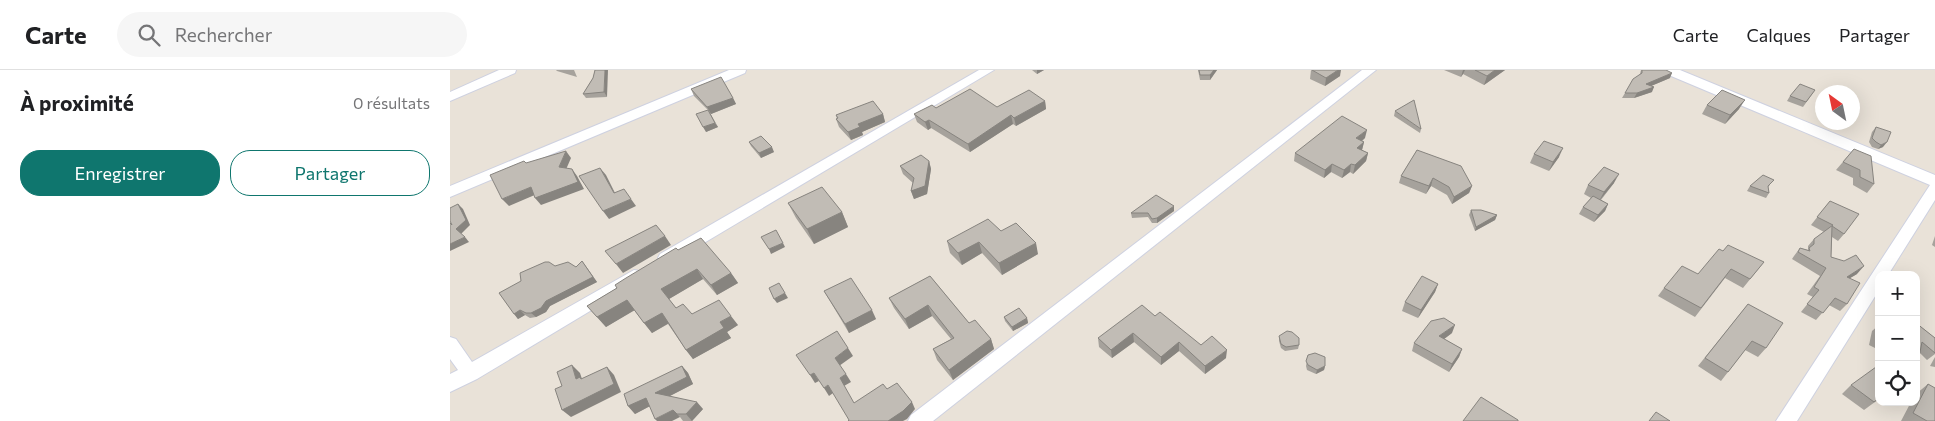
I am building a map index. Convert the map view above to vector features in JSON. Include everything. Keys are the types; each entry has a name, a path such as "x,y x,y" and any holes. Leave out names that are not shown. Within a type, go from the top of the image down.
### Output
{"street":[{"path":"450,97 510,70"},
{"path":"450,192 740,70"},
{"path":"450,384 988,70"},
{"path":"918,421 1370,70"},
{"path":"1670,70 1690,74 1935,181"},
{"path":"1882,271 1935,188"},
{"path":"1786,421 1875,281"},
{"path":"450,344 470,373"}],"building":[{"path":"595,70 605,70 604,92 583,94 593,78"},
{"path":"1199,70 1214,70 1210,75 1200,75"},
{"path":"1312,70 1338,70 1326,78"},
{"path":"1475,70 1495,70 1487,76"},
{"path":"1642,70 1666,70 1672,73 1646,84 1654,87 1637,93 1625,93 1633,79 1642,73"},
{"path":"721,77 733,98 707,107 691,89"},
{"path":"1800,84 1815,90 1806,102 1790,96"},
{"path":"970,89 997,107 1029,90 1045,101 1014,118 1011,115 968,144 929,120 925,122 914,114 932,105 936,108"},
{"path":"1722,90 1745,100 1730,115 1707,105"},
{"path":"1414,100 1421,129 1395,111"},
{"path":"873,101 883,114 858,124 860,127 848,132 836,119 838,118 836,115"},
{"path":"708,110 715,123 703,127 696,114"},
{"path":"1342,116 1367,130 1356,138 1364,142 1357,148 1368,153 1355,165 1351,164 1344,170 1332,164 1325,170 1295,153"},
{"path":"1876,127 1891,132 1887,142 1881,145 1872,138"},
{"path":"761,136 772,147 759,153 749,142"},
{"path":"1544,141 1563,148 1553,162 1534,154"},
{"path":"1854,149 1871,156 1874,184 1860,177 1860,170 1843,162"},
{"path":"1417,150 1461,166 1472,186 1454,197 1449,187 1433,178 1429,186 1401,176"},
{"path":"566,151 559,167 572,169 578,182 535,198 531,187 502,199 490,175 524,161 526,163"},
{"path":"921,155 929,161 925,186 911,191 914,178 900,166"},
{"path":"1604,167 1619,174 1604,192 1588,185"},
{"path":"600,168 614,193 624,189 631,199 603,211 579,176"},
{"path":"1763,175 1774,180 1768,186 1769,193 1750,186"},
{"path":"822,187 842,212 807,229 788,203"},
{"path":"1156,195 1174,206 1157,218 1152,219 1148,213 1131,213"},
{"path":"1593,196 1608,204 1598,215 1583,207"},
{"path":"1830,201 1859,214 1844,234 1832,226 1831,257 1844,261 1856,255 1864,266 1847,277 1860,283 1847,304 1835,298 1823,313 1807,304 1819,290 1814,287 1826,268 1798,252 1800,248 1810,251 1809,248 1814,244 1814,239 1833,225 1817,217"},
{"path":"458,204 466,220 456,229 465,237 450,244 450,223 452,225 450,221 450,208"},
{"path":"1471,210 1481,210 1497,215 1476,227"},
{"path":"988,219 1001,231 1016,223 1036,243 999,263 979,242 958,253 947,241"},
{"path":"656,225 665,236 616,264 605,251"},
{"path":"776,230 783,243 769,249 761,237"},
{"path":"701,238 731,273 711,285 697,269 661,289 676,308 683,304 692,314 719,300 731,316 720,322 724,328 686,350 662,313 644,323 627,300 597,317 587,306 617,288 615,285 676,248 678,250"},
{"path":"1728,245 1764,262 1750,279 1731,269 1701,308 1664,288 1682,266 1698,274 1719,249 1723,251"},
{"path":"582,261 593,277 546,301 541,308 531,313 520,310 514,314 499,293 521,281 520,273 545,262 555,266 568,262 576,267"},
{"path":"930,276 969,323 975,320 991,339 949,370 933,349 954,338 928,305 905,319 889,298"},
{"path":"1422,276 1438,284 1421,310 1405,302"},
{"path":"851,278 872,310 845,324 824,291"},
{"path":"779,283 785,293 774,299 769,288"},
{"path":"1748,304 1783,323 1766,348 1752,341 1728,372 1705,358"},
{"path":"1142,305 1155,316 1160,312 1201,345 1212,336 1227,350 1205,366 1179,342 1161,357 1133,333 1111,350 1098,338"},
{"path":"1019,308 1027,318 1012,327 1004,317"},
{"path":"1444,318 1455,325 1439,336 1462,349 1452,364 1414,343 1431,321"},
{"path":"1920,326 1935,338 1935,353 1922,342 1920,352"},
{"path":"837,331 848,348 835,358 846,374 840,378 854,403 883,384 887,389 897,383 912,402 903,411 888,421 848,421 828,385 824,388 814,373 810,375 796,355"},
{"path":"1287,331 1292,332 1299,338 1299,345 1286,347 1281,344 1279,336"},
{"path":"1315,353 1325,357 1325,366 1317,370 1308,365 1306,361 1308,355"},
{"path":"572,365 576,379 580,377 581,379 607,367 614,384 562,410 555,389 562,386 557,372"},
{"path":"682,366 687,377 655,393 697,402 686,414 677,414 673,410 655,419 646,398 628,406 624,394"},
{"path":"1875,368 1874,402 1851,385"},
{"path":"1928,384 1935,388 1935,421 1927,421 1913,413 1917,406 1920,406 1920,399"},
{"path":"1481,397 1518,420 1518,421 1463,421"},
{"path":"1656,412 1670,421 1649,421"}]}
